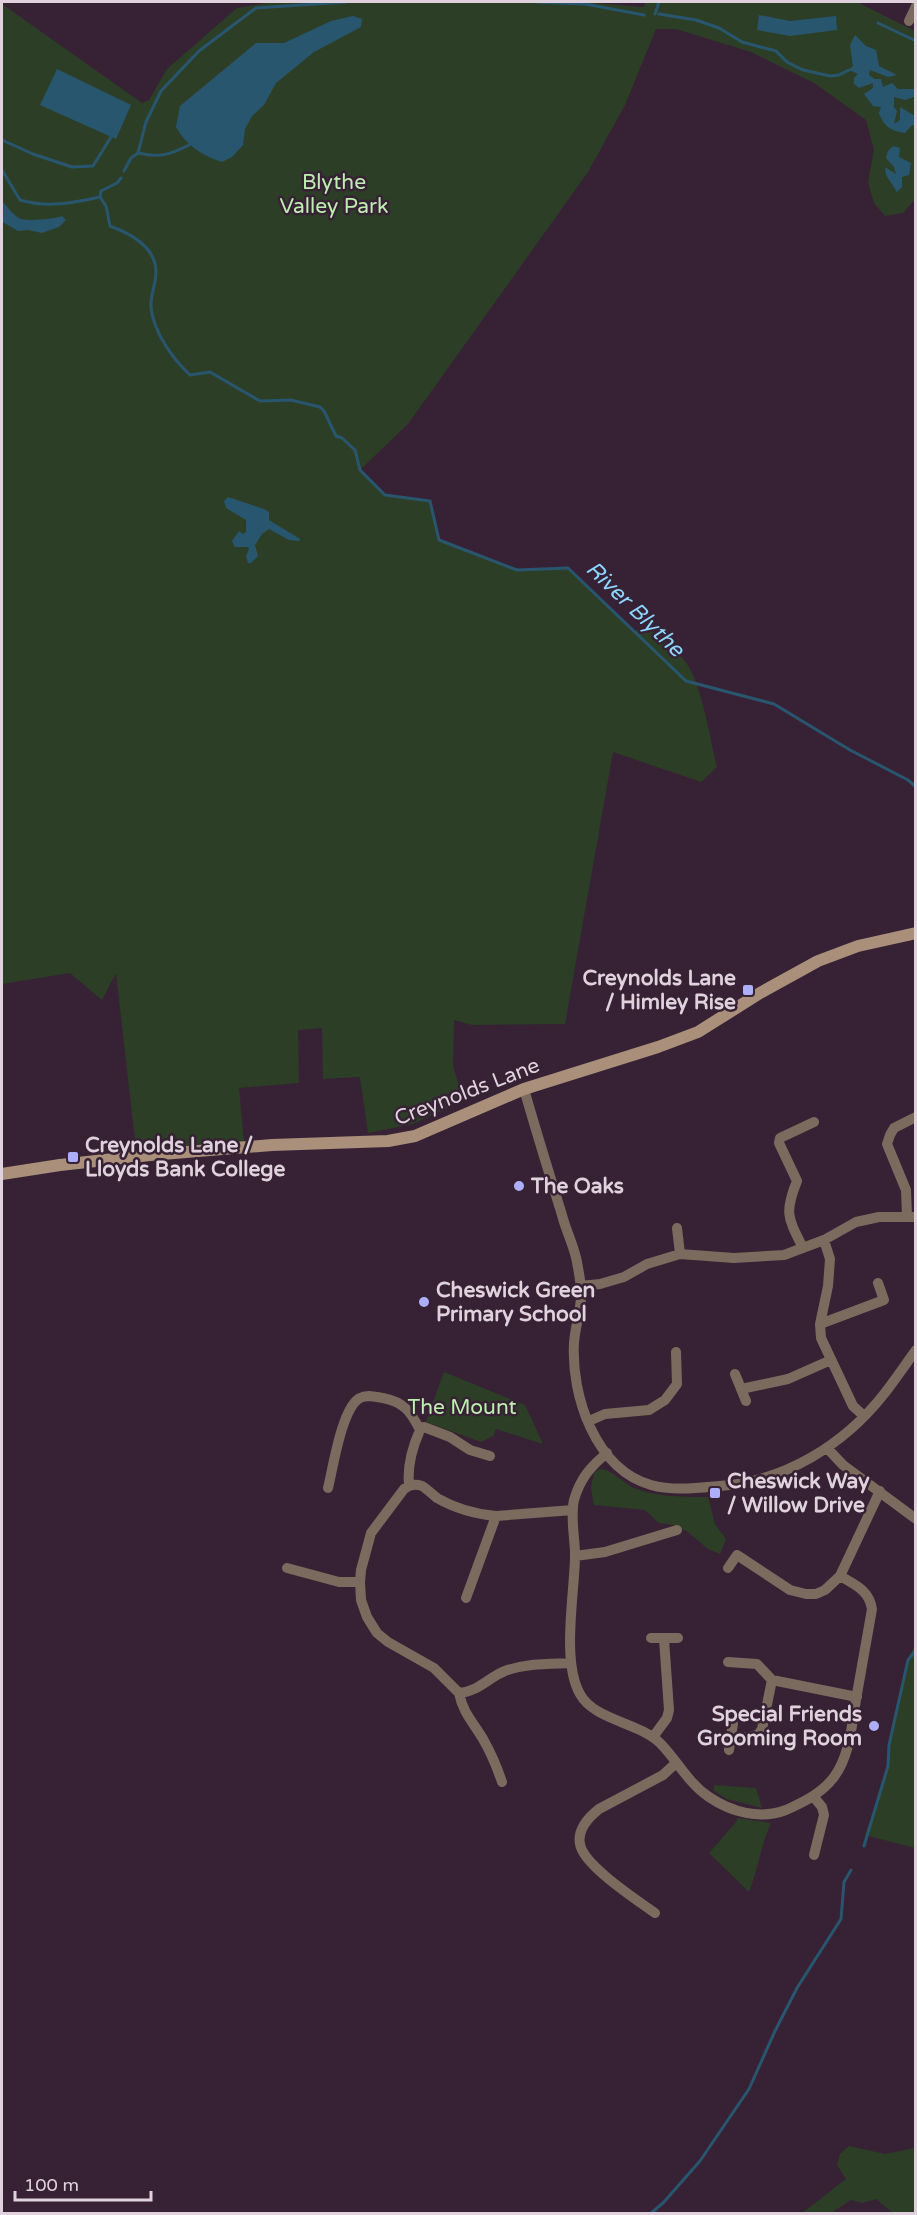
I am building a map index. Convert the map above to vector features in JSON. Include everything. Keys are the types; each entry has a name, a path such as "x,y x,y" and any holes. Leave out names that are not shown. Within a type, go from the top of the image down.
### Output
{"street":[{"path":"908,21 915,6"},
{"name":"Creynolds Lane","path":"2,1174 150,1155 272,1145 388,1141 415,1136 524,1089 699,1032 760,993 818,961 858,946 915,933"},
{"path":"524,1089 577,1260 581,1286 574,1359 579,1394 589,1421 607,1453 627,1474 651,1485 700,1488 758,1481 788,1470 828,1448 864,1416 883,1396 915,1350"},
{"path":"581,1286 600,1284 624,1277 647,1264 680,1254 761,1257 784,1255 824,1240 856,1222 879,1217 911,1217 906,1190 887,1144 894,1128 915,1117"},
{"path":"803,1248 789,1218 788,1207 797,1181 779,1143 780,1138 814,1122"},
{"path":"677,1228 680,1254"},
{"path":"824,1240 830,1259 828,1287 820,1324 821,1338 852,1406 864,1416"},
{"path":"820,1324 884,1300 878,1282"},
{"path":"589,1421 605,1413 649,1410 665,1400 677,1384 676,1352"},
{"path":"741,1389 788,1379 831,1360"},
{"path":"735,1374 746,1401"},
{"path":"328,1488 347,1413 357,1399 363,1396 375,1396 403,1405 411,1412 420,1430"},
{"path":"409,1485 407,1472 410,1460 420,1430 424,1427 433,1429 470,1450 490,1456"},
{"path":"828,1448 843,1466 880,1491 915,1519"},
{"path":"607,1453 585,1473 574,1501 575,1556 570,1608 571,1663 575,1683 587,1703 597,1711 653,1737 697,1788 709,1797 746,1814 768,1815 813,1797 828,1785 842,1763 851,1731 872,1609 865,1592 840,1576"},
{"path":"502,1782 495,1761 483,1738 462,1708 459,1693 434,1668 388,1642 377,1633 364,1609 360,1582 361,1570 371,1533 409,1485 423,1487 456,1508 496,1516 573,1510"},
{"path":"728,1568 737,1555 790,1590 816,1594 825,1590 840,1576 880,1491"},
{"path":"466,1598 496,1516"},
{"path":"575,1556 605,1552 677,1530"},
{"path":"287,1568 339,1582 360,1582"},
{"path":"651,1638 678,1638"},
{"path":"653,1737 667,1718 669,1710 663,1639"},
{"path":"728,1662 757,1664 772,1680 857,1697"},
{"path":"459,1693 470,1692 505,1671 528,1665 571,1663"},
{"path":"731,1736 744,1738 758,1735 762,1729 772,1680"},
{"path":"729,1750 733,1724"},
{"path":"655,1913 589,1862 579,1844 580,1834 590,1816 599,1809 663,1775 676,1763"},
{"path":"813,1797 822,1807 824,1815 814,1854"}],"green space":[{"name":"Blythe Valley Park","path":"272,2 582,2 644,7 645,2 857,2 915,31 915,199 903,213 885,216 874,203 868,182 874,150 866,120 814,83 751,52 676,29 656,29 625,105 588,172 408,424 360,470 385,495 430,501 439,540 517,570 568,568 633,631 648,628 666,642 683,659 696,681 717,767 701,782 613,752 565,1024 472,1025 454,1020 453,1065 463,1101 413,1124 368,1133 360,1077 323,1079 322,1028 298,1030 299,1083 239,1088 244,1142 136,1149 116,973 102,1000 70,973 2,984 2,4 142,103 149,100 167,69 237,8"},
{"name":"The Mount","path":"444,1372 525,1405 543,1444 496,1429 493,1436 481,1442 426,1422"},
{"path":"600,1469 610,1472 632,1487 645,1492 672,1496 708,1497 715,1524 726,1539 720,1554 708,1549 688,1532 674,1525 659,1523 645,1510 594,1505 591,1488 594,1473"},
{"path":"915,1646 915,1848 865,1835 884,1780 888,1746 909,1656"},
{"path":"714,1785 756,1788 762,1808 727,1799 714,1791"},
{"path":"738,1818 771,1823 749,1892 709,1853"},
{"path":"849,2146 885,2154 915,2148 915,2213 893,2213 876,2199 862,2203 851,2200 831,2213 801,2214 846,2179 837,2165 840,2154"}],"water":[{"path":"759,15 790,21 836,16 837,30 790,36 757,30"},
{"path":"353,16 362,19 361,27 314,52 276,83 264,105 252,116 245,129 243,145 232,157 222,162 208,156 195,149 180,134 176,127 180,106 256,43 284,43 331,21"},
{"path":"855,35 866,46 876,50 879,66 897,75 888,77 870,70 869,75 875,79 881,79 883,87 892,83 898,89 914,89 914,97 905,100 894,97 894,107 897,111 894,124 900,120 900,107 915,116 915,126 912,125 905,133 886,125 879,113 881,107 873,106 864,94 873,88 873,83 859,88 854,84 854,78 858,74 849,70 853,66 850,45"},
{"path":"57,69 131,105 116,139 40,105"},
{"path":"893,146 900,148 899,157 911,163 909,175 902,177 902,187 897,192 886,175 885,167 896,174 894,167 886,158"},
{"path":"2,201 22,219 40,220 62,216 66,220 59,227 42,233 28,230 18,231 3,222"},
{"path":"228,497 269,512 269,520 300,539 299,541 289,540 269,529 262,534 255,545 258,556 248,563 246,556 248,547 235,547 232,541 239,531 243,534 246,532 246,520 226,508 224,501"}],"waterway":[{"path":"138,153 146,122 161,91 199,51 256,8 346,2"},
{"path":"536,2 585,4 644,15"},
{"path":"655,14 659,2"},
{"path":"659,14 696,20 719,28 742,42 776,51 787,62 803,70 830,76 849,70"},
{"path":"878,23 916,41"},
{"path":"2,140 33,154 72,167 93,166 111,137"},
{"path":"124,171 131,158 138,153 164,155 189,145"},
{"name":"River Blythe","path":"2,170 20,200 50,204 100,197 106,206 110,226 133,237 151,255 156,272 151,304 156,327 165,345 190,375 210,372 260,401 291,400 320,407 336,436 342,438 355,450 360,470 385,495 430,501 439,540 517,570 568,568 686,681 774,704 850,750 908,780 916,787"},
{"path":"100,197 101,191 117,183 121,178"},
{"path":"864,1846 888,1766 889,1745 908,1660 916,1650"},
{"path":"650,2214 663,2203 700,2161 749,2089 797,1988 841,1919 844,1882 851,1870"}],"place":[{"name":"Creynolds Lane / Himley Rise","path":"748,990"},
{"name":"Creynolds Lane / Lloyds Bank College","path":"73,1157"},
{"name":"The Oaks","path":"519,1186"},
{"name":"Cheswick Green Primary School","path":"424,1302"},
{"name":"Cheswick Way / Willow Drive","path":"715,1493"},
{"name":"Special Friends Grooming Room","path":"874,1726"}]}
